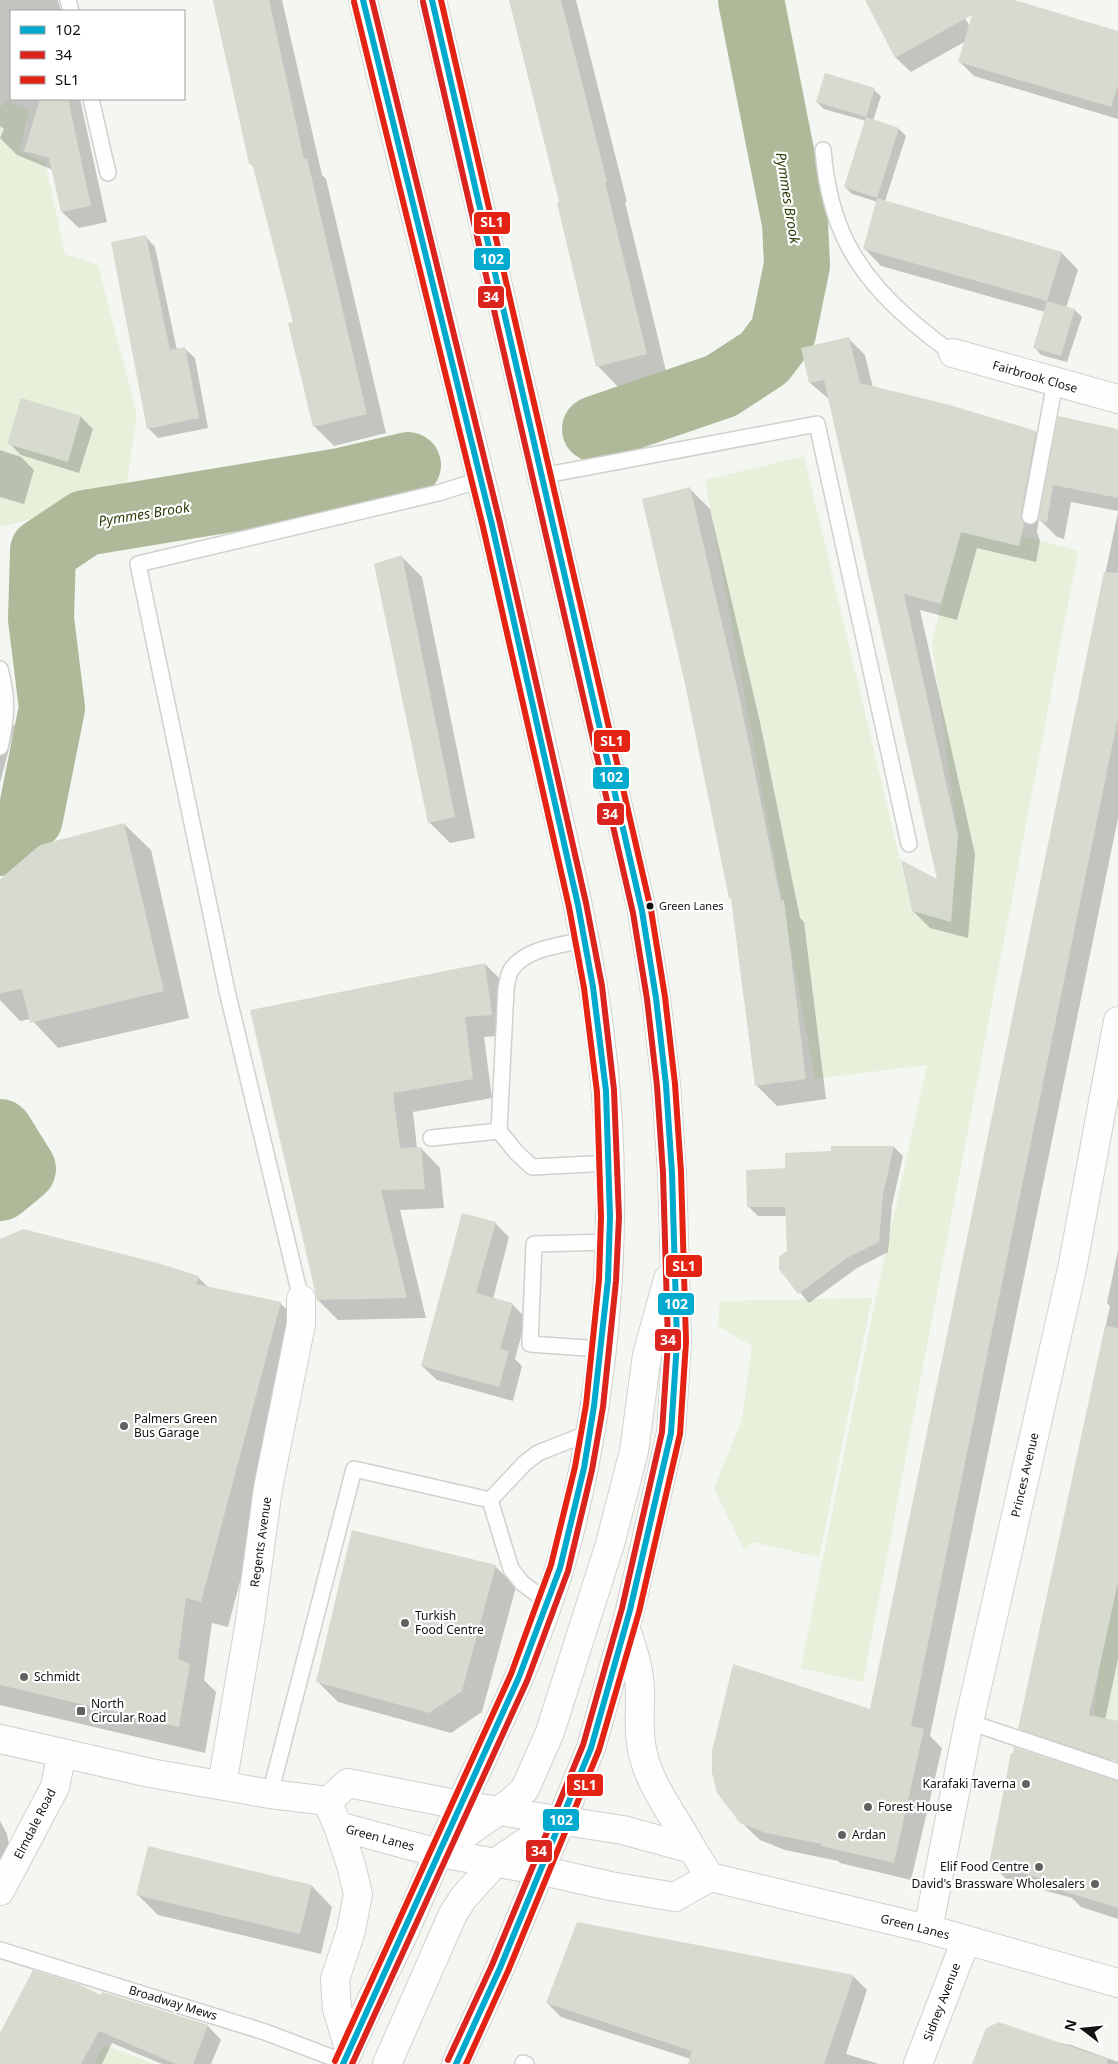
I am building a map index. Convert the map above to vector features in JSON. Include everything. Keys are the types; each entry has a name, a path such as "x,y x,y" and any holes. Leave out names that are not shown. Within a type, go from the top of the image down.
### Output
{"main road":[{"path":"345,2058 408,1924 460,1804 526,1665 549,1604 570,1530 591,1432 601,1349 609,1242 611,1163 599,1028 583,940 514,617 363,0"},
{"path":"432,0 647,940 666,1085 672,1173 673,1261 677,1342 671,1433 625,1627 591,1748 581,1776 560,1819 500,1968 456,2064"},
{"name":"Fairbrook Close","path":"953,353 1055,383 1118,399"},
{"name":"Princes Avenue","path":"928,1929 969,1722 1072,1269 1118,1021"},
{"path":"438,1853 511,1802 526,1789 550,1732 582,1637 610,1544 634,1451 647,1355 673,1261"},
{"name":"Regents Avenue","path":"222,1785 248,1631 268,1488 302,1324 301,1299"},
{"path":"625,1627 636,1660 640,1692 639,1726 644,1758 653,1782 710,1877"},
{"path":"0,1739 150,1772 270,1794 328,1800 348,1783 497,1811 560,1819 622,1830 692,1849"},
{"name":"Elmdale Road","path":"0,1891 55,1787 62,1753"},
{"name":"Green Lanes","path":"328,1800 338,1826 438,1853 539,1870 614,1887 675,1897 710,1877 928,1929 1118,1983"},
{"path":"387,2064 453,1914 464,1897 495,1863 560,1819"},
{"path":"338,1826 358,1894 351,1931 335,1979 337,2009 345,2058"},
{"name":"Sidney Avenue","path":"918,2064 966,1940"}],"lane":[{"path":"91,100 108,173"},
{"path":"824,150 826,179 834,213 854,258 883,296 939,345 953,353"},
{"path":"1030,516 1055,383"},
{"path":"541,476 817,424 909,844"},
{"path":"301,1299 227,991 138,564 438,493 480,480"},
{"path":"0,669 7,694 6,717 0,747"},
{"path":"583,940 536,951 522,958 510,971 506,989 499,1130 516,1152 532,1167 611,1163"},
{"path":"431,1138 499,1130"},
{"path":"601,1349 530,1344 534,1244 609,1242"},
{"path":"490,1500 525,1463 538,1453 591,1432"},
{"path":"270,1794 354,1468 490,1500"},
{"path":"490,1500 510,1569 522,1583 549,1604"},
{"path":"969,1722 1118,1772"},
{"name":"Broadway Mews","path":"0,1950 345,2058"}],"green space":[{"path":"5,101 29,110 19,151 45,162 65,254 98,265 137,416 125,494 0,527 0,108"},
{"path":"804,456 912,911 951,921 958,836 932,644 961,532 1019,546 1021,536 1078,551 863,1682 801,1668 876,1297 927,1065 815,1079 705,480"},
{"path":"872,1298 819,1557 752,1542 744,1550 714,1488 742,1420 752,1346 718,1326 720,1301"},
{"path":"1118,1534 1118,1756 1102,1751 1094,1709"},
{"path":"104,2045 154,2064 94,2064"}],"building":[{"path":"213,0 269,0 304,159 307,158 367,414 313,427 288,323 293,322 252,163 249,164"},
{"path":"509,0 561,0 607,181 605,182 647,354 596,367 557,203 559,202"},
{"path":"865,0 1014,0 1118,31 1118,85 1111,107 958,62 972,15 895,58"},
{"path":"825,73 875,88 866,117 816,102"},
{"path":"40,100 68,100 91,206 61,212 49,158 24,151"},
{"path":"866,117 899,128 877,198 844,187"},
{"path":"877,198 1062,252 1047,301 863,249"},
{"path":"146,235 170,350 185,347 199,418 147,429 111,242"},
{"path":"1047,301 1075,309 1061,356 1033,348"},
{"path":"849,337 860,383 946,404 1036,431 1021,514 1024,523 1019,546 961,532 941,604 904,594 958,836 951,922 912,911 901,860 937,879 824,380 809,383 801,348"},
{"path":"21,398 81,416 68,462 7,444"},
{"path":"1058,416 1118,429 1118,498 1053,485 1047,522 1038,520"},
{"path":"690,487 740,700 781,901 784,900 806,1079 755,1086 731,898 729,898 685,684 642,499"},
{"path":"402,555 455,817 428,823 374,564"},
{"path":"1104,572 1118,573 1118,718 911,1726 924,1729 894,1863 821,1846 822,1844 766,1833 740,1823 717,1793 712,1773 712,1751 733,1664 870,1709"},
{"path":"124,823 164,991 30,1023 22,989 0,993 0,879 40,845"},
{"path":"485,963 492,1015 465,1017 473,1079 393,1093 400,1148 421,1147 425,1189 381,1190 407,1298 317,1300 250,1010"},
{"path":"831,1146 894,1146 883,1195 879,1242 847,1258 798,1294 779,1269 779,1257 787,1251 785,1207 747,1207 746,1170 785,1168 785,1153 831,1151"},
{"path":"462,1213 496,1222 476,1293 513,1303 500,1349 509,1351 499,1387 421,1366"},
{"name":"Palmers Green Bus Garage","path":"23,1229 158,1263 199,1276 196,1284 281,1302 201,1602 186,1598 178,1659 190,1664 179,1727 0,1685 0,1239"},
{"path":"1105,1326 1118,1328 1118,1582 1089,1715 1118,1721 1118,1762 1018,1729"},
{"name":"Turkish Food Centre","path":"352,1530 496,1565 462,1691 429,1713 316,1682"},
{"path":"1014,1747 1118,1781 1118,1908 1063,1891 1064,1885 989,1864 1011,1753 1013,1754"},
{"path":"148,1846 312,1885 300,1934 136,1895"},
{"path":"577,1922 854,1975 824,2064 688,2064 692,2051 546,2003"},
{"path":"33,1970 78,1984 101,1995 102,1992 208,2025 193,2064 176,2064 99,2031 81,2064 0,2064 0,2033"},
{"path":"999,2022 1108,2059 1107,2064 972,2064 986,2028"}],"waterway":[{"name":"Pymmes Brook","path":"595,429 721,386 764,358 783,333 797,265 795,223 751,0"},
{"name":"Pymmes Brook","path":"0,843 30,818 52,708 41,619 43,551 85,523 340,481 408,465"},
{"name":"Pymmes Brook","path":"0,1132 23,1169 0,1188"}],"transit line":[{"name":"102","path":"343,2064 519,1677 560,1568 584,1468 594,1406 608,1280 610,1217 606,1091 593,987 578,905 492,525 363,0"},
{"name":"34","path":"352,2064 527,1681 568,1571 592,1470 603,1407 616,1281 619,1217 614,1090 602,986 586,903 500,523 372,0"},
{"name":"102","path":"432,0 642,911 656,998 666,1085 672,1173 677,1342 671,1433 630,1610 591,1748 500,1968 456,2064"},
{"name":"SL1","path":"441,0 651,910 665,997 675,1084 681,1172 686,1342 680,1434 639,1612 599,1750 508,1971 466,2064"},
{"name":"SL1","path":"335,2061 511,1674 551,1565 575,1467 586,1405 599,1280 601,1217 597,1092 584,988 569,907 483,527 354,2"},
{"name":"34","path":"423,2 633,913 647,999 657,1086 663,1173 668,1342 662,1432 622,1608 583,1745 492,1965 448,2060"}],"place":[{"name":"Green Lanes","path":"650,906"},
{"name":"Palmers Green Bus Garage","path":"124,1426"},
{"name":"Turkish Food Centre","path":"405,1623"},
{"name":"Schmidt","path":"24,1677"},
{"name":"North Circular Road","path":"81,1711"},
{"name":"Karafaki Taverna","path":"1026,1784"},
{"name":"Forest House","path":"868,1807"},
{"name":"Ardan","path":"842,1835"},
{"name":"Elif Food Centre","path":"1039,1867"},
{"name":"David's Brassware Wholesalers","path":"1095,1884"}]}
